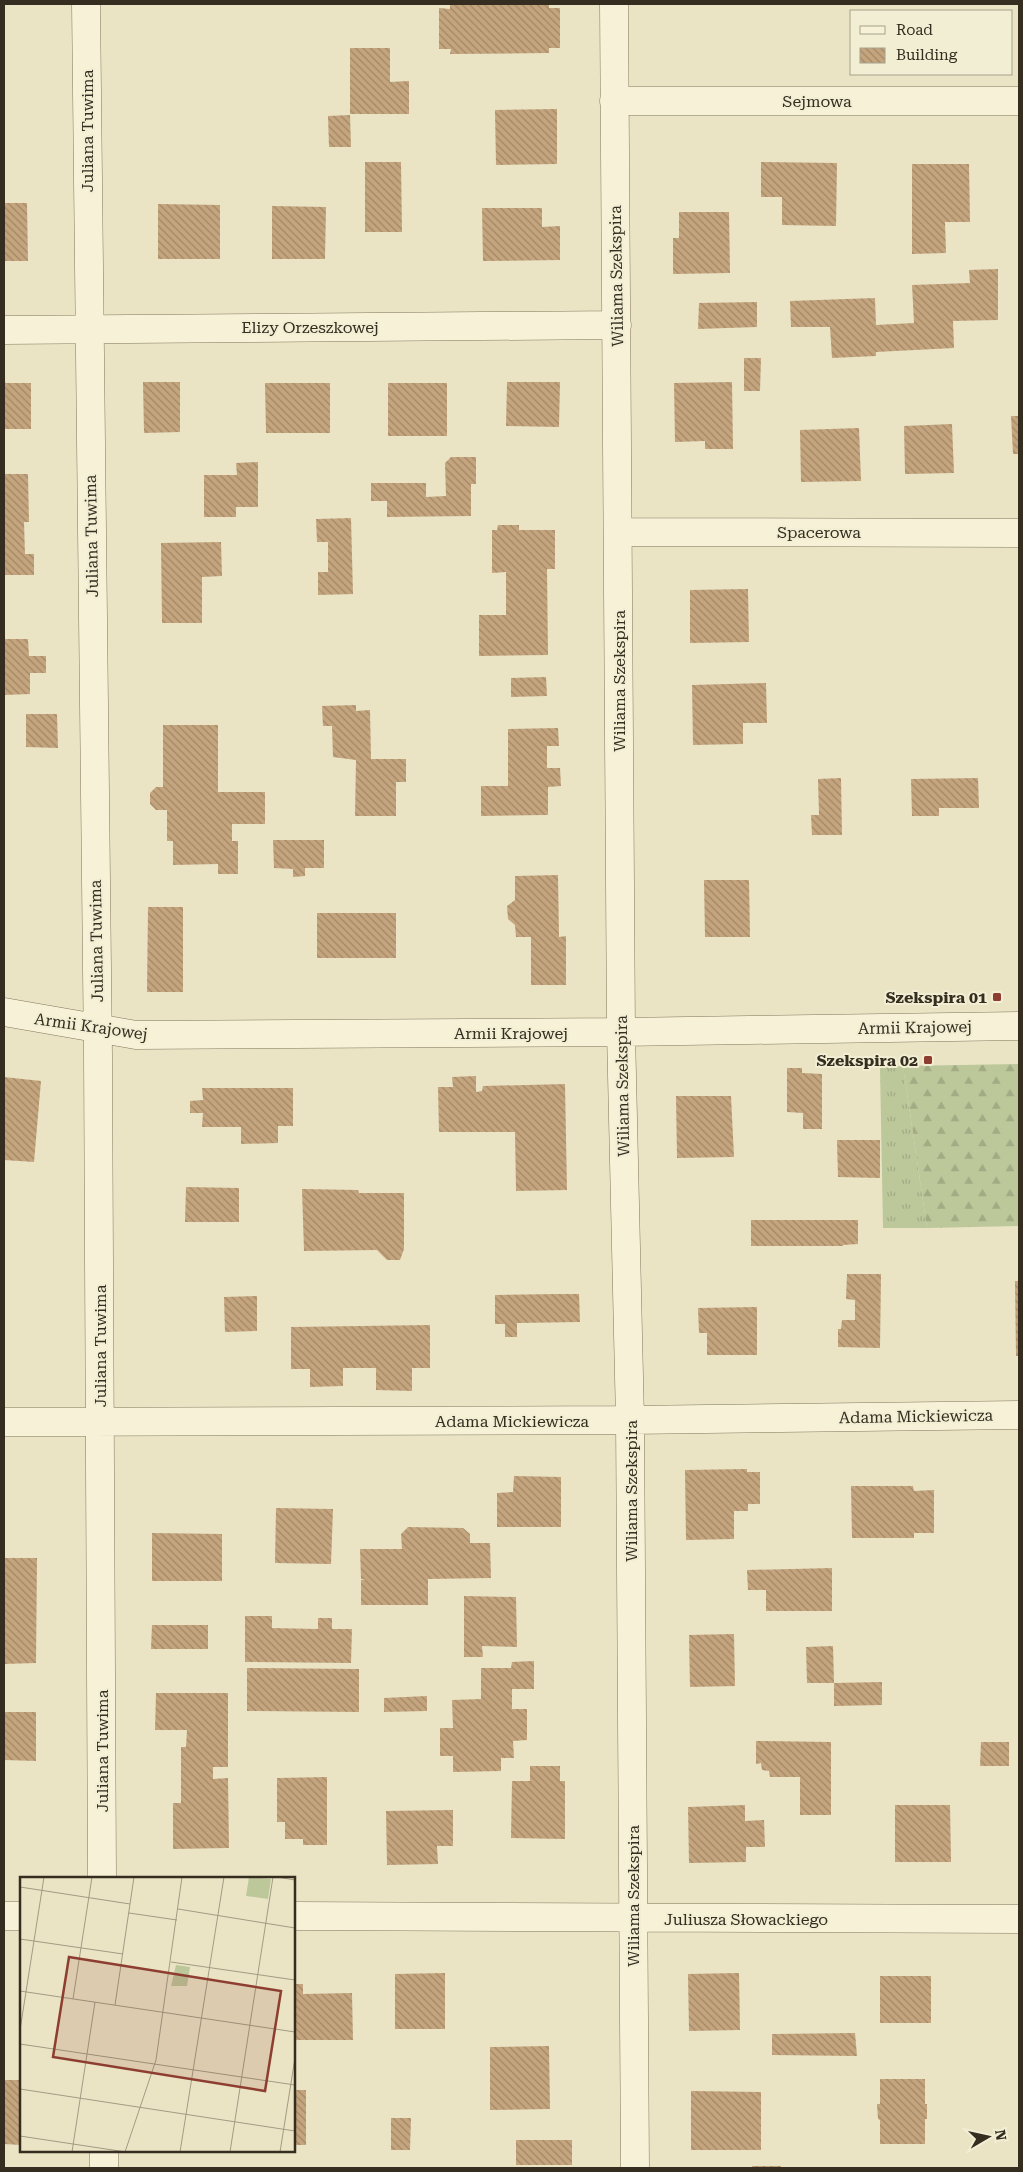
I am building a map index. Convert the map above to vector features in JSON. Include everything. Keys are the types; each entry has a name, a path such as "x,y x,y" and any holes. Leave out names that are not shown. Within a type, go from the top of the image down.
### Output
{"street":[{"name":"Juliana Tuwima","path":"86,4 97,1030 102,1877"},
{"name":"Wiliama Szekspira","path":"614,4 621,1032 630,1420 635,2168"},
{"name":"Sejmowa","path":"614,101 1019,101"},
{"name":"Elizy Orzeszkowej","path":"4,330 617,325"},
{"name":"Spacerowa","path":"618,532 1019,533"},
{"name":"Armii Krajowej","path":"4,1012 97,1030 136,1035 621,1032 1019,1026"},
{"name":"Adama Mickiewicza","path":"4,1422 630,1420 1019,1415"},
{"path":"4,1916 20,1916"},
{"name":"Juliusza Słowackiego","path":"295,1916 633,1919 1019,1919"},
{"path":"104,2152 104,2168"}],"green space":[{"path":"1019,1064 1019,1226 927,1228 903,1066"},
{"path":"903,1066 927,1228 883,1228 880,1067"}],"building":[{"path":"450,4 549,4 549,8 560,8 560,48 549,48 549,53 450,54 451,49 439,49 439,8 450,9"},
{"path":"350,48 390,48 390,82 409,81 409,114 350,114"},
{"path":"557,109 557,164 496,165 495,110"},
{"path":"350,115 351,147 329,147 328,116"},
{"path":"365,162 401,162 402,232 365,232"},
{"path":"761,162 837,163 836,226 782,225 782,197 761,197"},
{"path":"912,164 969,164 970,222 945,222 946,253 912,254"},
{"path":"4,203 27,203 28,261 4,261"},
{"path":"158,204 220,205 220,259 158,259"},
{"path":"272,206 326,207 325,259 272,259"},
{"path":"482,208 542,208 542,227 560,226 560,260 483,261"},
{"path":"679,212 729,212 730,273 673,274 673,238 679,238"},
{"path":"998,269 998,320 953,321 954,348 876,352 876,356 832,358 830,327 791,327 790,301 875,298 876,325 914,323 912,285 970,283 969,270"},
{"path":"757,302 757,327 698,329 699,303"},
{"path":"744,358 761,358 760,391 744,391"},
{"path":"4,381 6,383 31,383 31,429 4,429"},
{"path":"143,382 180,382 180,432 144,433"},
{"path":"507,382 560,382 559,427 506,426"},
{"path":"732,382 733,449 705,449 705,441 675,442 674,383"},
{"path":"265,383 330,383 330,433 266,433"},
{"path":"388,383 447,383 447,436 388,436"},
{"path":"1011,416 1019,416 1019,454 1013,454"},
{"path":"952,424 954,473 905,474 904,426"},
{"path":"859,428 861,481 801,482 800,430"},
{"path":"451,457 476,457 476,484 471,484 471,516 387,517 387,501 371,501 371,483 426,483 426,497 446,496 445,463"},
{"path":"258,462 258,507 236,507 236,517 204,517 204,475 237,475 236,463"},
{"path":"4,474 28,474 29,522 24,522 25,554 34,554 34,575 4,575"},
{"path":"351,518 353,594 318,595 318,572 328,572 328,542 317,542 316,519"},
{"path":"498,525 519,525 519,530 555,530 555,569 547,569 548,655 479,656 479,615 506,615 506,572 492,573 492,530 497,530"},
{"path":"221,542 222,576 202,577 202,623 162,623 161,543"},
{"path":"748,589 749,642 690,643 690,590"},
{"path":"4,639 28,639 29,656 46,656 46,673 30,673 30,694 4,695"},
{"path":"546,677 547,696 511,697 511,678"},
{"path":"766,683 767,723 743,723 743,744 693,745 692,685"},
{"path":"356,705 356,711 370,710 371,759 406,759 406,782 396,782 396,816 355,816 356,760 333,757 332,726 323,726 322,706"},
{"path":"26,714 57,714 58,748 26,747"},
{"path":"163,725 218,725 218,792 265,792 265,824 232,824 232,841 238,841 238,874 218,874 218,864 173,865 173,841 167,841 167,810 156,810 150,804 150,793 156,787 163,787"},
{"path":"558,728 559,746 547,746 547,768 560,768 561,786 548,787 548,815 481,816 481,786 508,786 508,729"},
{"path":"841,778 842,835 812,835 811,815 819,815 818,779"},
{"path":"978,778 979,808 939,808 939,816 912,816 911,779"},
{"path":"273,840 324,840 324,868 305,868 305,876 293,877 293,869 274,868"},
{"path":"558,875 559,937 566,936 566,985 531,985 531,937 516,937 515,925 508,919 507,906 515,900 515,876"},
{"path":"704,880 749,880 750,937 705,937"},
{"path":"148,907 183,907 183,992 147,992"},
{"path":"317,913 396,913 396,958 317,958"},
{"path":"787,1068 802,1068 802,1073 822,1074 822,1129 803,1129 803,1113 787,1112"},
{"path":"476,1076 476,1092 482,1091 483,1086 565,1084 567,1190 516,1191 515,1132 439,1132 438,1087 453,1087 452,1077"},
{"path":"4,1077 41,1081 34,1162 4,1160"},
{"path":"202,1088 293,1088 293,1126 278,1126 278,1143 241,1144 241,1127 202,1127 203,1113 190,1113 190,1101 203,1100"},
{"path":"676,1096 731,1096 734,1157 677,1158"},
{"path":"837,1140 880,1140 880,1178 838,1177"},
{"path":"186,1187 239,1188 239,1222 185,1222"},
{"path":"302,1189 358,1190 359,1193 404,1193 404,1249 400,1260 387,1260 377,1250 304,1251"},
{"path":"751,1220 858,1220 858,1244 843,1246 751,1246"},
{"path":"847,1274 881,1274 880,1348 838,1347 838,1329 841,1329 842,1320 855,1320 855,1300 846,1299"},
{"path":"1015,1281 1019,1281 1019,1356 1016,1356"},
{"path":"579,1294 580,1322 517,1323 517,1337 505,1337 505,1324 495,1324 495,1295"},
{"path":"257,1296 257,1331 225,1332 224,1297"},
{"path":"757,1307 757,1355 707,1355 707,1333 699,1333 698,1308"},
{"path":"430,1325 430,1368 412,1368 412,1391 376,1390 376,1368 343,1368 343,1386 310,1387 310,1369 291,1369 291,1327"},
{"path":"747,1469 747,1472 760,1472 760,1504 748,1504 748,1511 734,1511 734,1539 686,1540 685,1470"},
{"path":"514,1476 561,1477 561,1527 497,1527 497,1493 513,1492"},
{"path":"851,1486 913,1486 914,1491 934,1490 934,1533 914,1533 914,1538 852,1538"},
{"path":"276,1508 333,1509 331,1564 275,1563"},
{"path":"408,1527 463,1528 470,1534 470,1543 490,1543 491,1578 428,1579 428,1605 361,1605 361,1580 366,1579 361,1579 360,1549 402,1549 401,1534"},
{"path":"152,1533 222,1534 222,1581 152,1581"},
{"path":"4,1558 37,1558 36,1663 4,1664"},
{"path":"832,1568 832,1611 766,1611 766,1590 748,1590 747,1570"},
{"path":"464,1596 516,1597 517,1647 482,1646 483,1657 464,1657"},
{"path":"245,1616 272,1616 272,1628 318,1629 318,1618 332,1618 332,1629 352,1629 351,1663 245,1662"},
{"path":"152,1625 208,1625 208,1649 151,1649"},
{"path":"734,1634 735,1686 690,1687 689,1635"},
{"path":"833,1646 834,1683 807,1683 806,1647"},
{"path":"534,1661 534,1689 512,1689 512,1709 527,1709 527,1740 513,1741 514,1758 501,1758 501,1771 453,1772 453,1756 440,1756 440,1728 453,1728 452,1700 481,1699 481,1668 511,1668 512,1662"},
{"path":"247,1668 359,1669 359,1712 247,1711"},
{"path":"882,1682 882,1705 834,1706 834,1683"},
{"path":"156,1693 228,1693 228,1767 213,1767 213,1779 228,1778 229,1848 173,1849 173,1803 181,1803 181,1747 186,1747 187,1730 155,1730"},
{"path":"427,1696 427,1711 384,1712 384,1698"},
{"path":"4,1712 36,1712 36,1761 4,1760"},
{"path":"756,1741 831,1742 831,1815 800,1815 800,1777 770,1777 769,1771 762,1770 761,1763 756,1764"},
{"path":"981,1742 1009,1742 1009,1766 980,1766"},
{"path":"530,1766 560,1766 560,1781 565,1781 565,1839 511,1838 512,1781 530,1781"},
{"path":"327,1777 327,1845 303,1845 303,1839 285,1839 285,1822 277,1822 277,1778"},
{"path":"745,1805 745,1821 764,1820 765,1847 746,1847 746,1862 689,1863 688,1807"},
{"path":"895,1805 950,1805 951,1862 895,1862"},
{"path":"453,1810 453,1846 437,1846 438,1864 387,1865 386,1811"},
{"path":"445,1973 445,2029 395,2029 395,1974"},
{"path":"739,1973 740,2030 689,2031 688,1974"},
{"path":"880,1976 931,1976 931,2023 880,2023"},
{"path":"295,1984 303,1984 303,1994 352,1993 353,2040 295,2040"},
{"path":"855,2033 857,2056 772,2055 772,2034"},
{"path":"549,2046 550,2109 490,2110 490,2047"},
{"path":"880,2079 925,2079 927,2119 925,2119 925,2144 880,2144 880,2120 878,2119 877,2104 880,2104"},
{"path":"4,2080 20,2080 20,2145 4,2144"},
{"path":"295,2090 306,2090 306,2145 295,2145"},
{"path":"691,2091 761,2092 761,2150 691,2150"},
{"path":"391,2118 411,2118 410,2150 391,2150"},
{"path":"516,2140 572,2140 572,2165 516,2165"},
{"path":"752,2166 781,2166 781,2168 752,2168"}],"place":[{"name":"Szekspira 01","path":"997,997"},
{"name":"Szekspira 02","path":"928,1060"}]}
